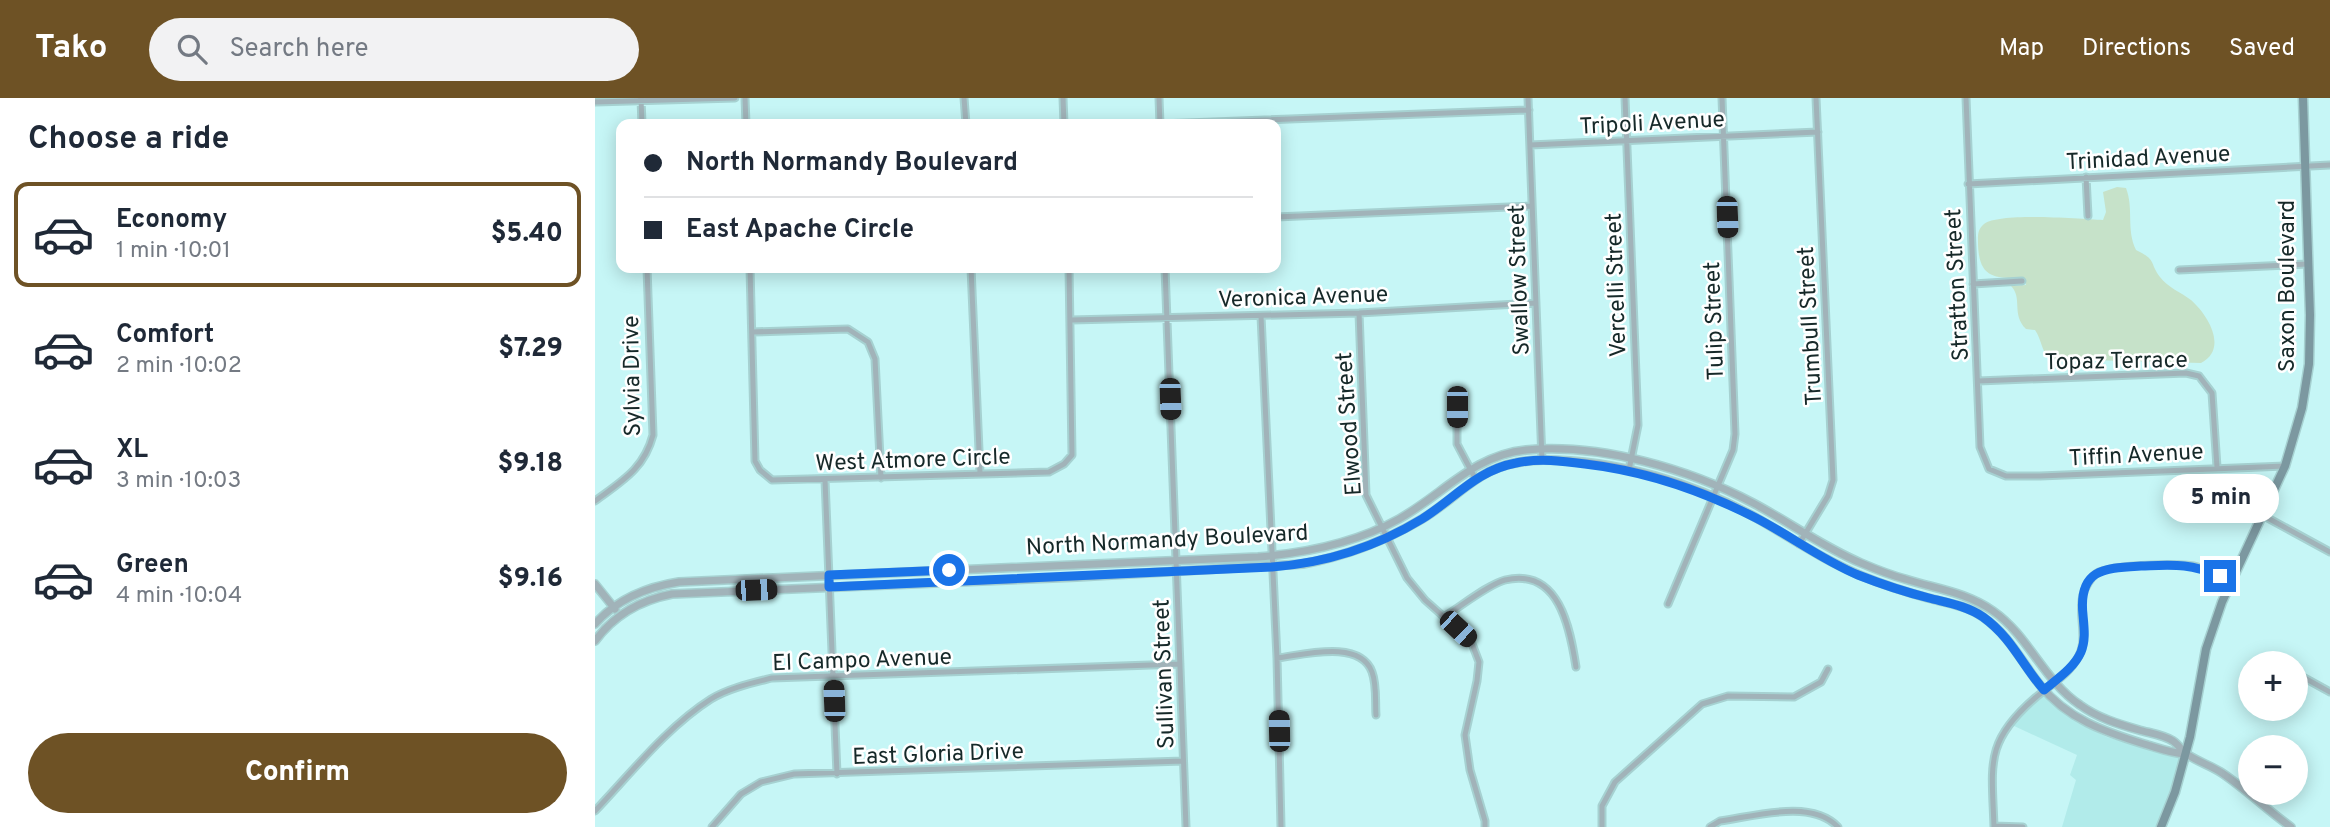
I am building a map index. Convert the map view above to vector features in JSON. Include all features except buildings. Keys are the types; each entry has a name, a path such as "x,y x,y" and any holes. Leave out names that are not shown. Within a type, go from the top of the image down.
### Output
{"main road":[{"name":"Saxon Boulevard","path":"2161,827 2186,754 2206,649 2222,602 2285,467 2302,408 2309,363 2302,98"}],"street":[{"path":"595,102 735,98"},
{"path":"745,98 745,119"},
{"path":"964,98 965,119"},
{"path":"1063,98 1064,119"},
{"path":"1159,98 1160,119"},
{"name":"Swallow Street","path":"1528,98 1542,460"},
{"name":"Vercelli Street","path":"1625,98 1638,425 1629,470"},
{"name":"Tulip Street","path":"1668,604 1733,450 1735,434 1721,98"},
{"name":"Trumbull Street","path":"1799,544 1828,496 1833,480 1816,98"},
{"name":"Stratton Street","path":"1966,98 1980,447 1989,469"},
{"path":"641,99 642,119"},
{"path":"1281,119 1529,110"},
{"name":"Tripoli Avenue","path":"1530,145 1818,132"},
{"name":"Trinidad Avenue","path":"1968,184 2330,165"},
{"path":"2086,177 2088,216"},
{"path":"1281,217 1532,206"},
{"path":"2179,270 2308,264"},
{"name":"Sylvia Drive","path":"595,501 633,473 648,453 653,435 647,273"},
{"path":"750,273 752,332 848,329 868,342 875,359 881,478"},
{"path":"971,273 980,474"},
{"path":"1069,273 1071,320"},
{"name":"Sullivan Street","path":"1165,273 1186,827"},
{"path":"1973,284 2022,281"},
{"name":"Veronica Avenue","path":"1071,320 1359,313 1536,303"},
{"name":"Elwood Street","path":"1359,313 1366,495 1408,578 1425,600 1471,641 1479,662 1465,735 1466,751 1485,827"},
{"path":"1261,316 1277,659 1281,827"},
{"name":"West Atmore Circle","path":"752,332 755,461 772,480 1049,472 1064,464 1072,455 1071,320"},
{"name":"Topaz Terrace","path":"1978,381 2186,373 2199,376 2213,393 2217,467"},
{"path":"1457,407 1457,444 1475,478"},
{"name":"North Normandy Boulevard","path":"595,624 639,592 671,583 1271,556 1324,548 1383,527 1411,512 1470,469 1500,455 1542,449 1587,452 1631,459 1686,474 1756,504 1845,556 1906,579 1963,594 1985,605 2015,630 2054,682 2069,697 2090,712 2113,722 2173,741 2186,754 2220,772 2291,827"},
{"name":"North Normandy Boulevard","path":"595,640 619,615 654,598 672,594 1272,567 1334,557 1388,537 1423,518 1486,472 1507,465 1542,460 1629,470 1677,483 1759,519 1834,563 1875,581 1974,611 2005,636 2044,690 2077,718 2109,734 2171,753 2186,754"},
{"name":"Tiffin Avenue","path":"1989,469 2006,476 2041,476 2217,467 2285,467"},
{"path":"825,480 837,774"},
{"path":"2264,516 2330,552"},
{"path":"2023,827 1994,827 1992,769 1999,740 2016,715 2075,664 2082,650 2084,635 2082,604 2087,585 2095,573 2108,568 2183,564 2197,566 2232,581"},
{"path":"1444,616 1503,581 1526,578 1546,587 1558,601 1570,633 1576,667"},
{"path":"595,584 619,615"},
{"path":"1277,659 1335,651 1352,652 1361,657 1372,671 1376,715"},
{"name":"El Campo Avenue","path":"595,811 675,727 712,698 744,685 772,678 1180,664"},
{"path":"1602,827 1602,806 1615,782 1702,704 1728,696 1794,696 1821,682 1828,669"},
{"path":"2308,680 2330,692"},
{"name":"East Gloria Drive","path":"712,827 741,794 761,782 793,774 1183,761"},
{"path":"1710,827 1720,821 1807,811 1823,815 1838,826"},
{"path":"2274,827 2279,818"}],"shaded area":[{"path":"2044,695 2064,713 2107,737 2169,756 2181,757 2156,827 2062,827 2076,780 2070,775 2077,755 2012,725"}],"green space":[{"path":"2117,187 2126,188 2130,204 2131,234 2136,250 2150,259 2167,284 2198,307 2209,323 2213,332 2213,350 2201,363 2050,359 2035,330 2026,329 2019,318 2016,296 2011,286 2026,285 2025,278 1998,277 1986,271 1982,264 1978,236 1984,224 1993,220 2023,217 2103,220 2106,212 2103,192"}],"route":[{"path":"949,570 829,575 829,587 1303,564 1334,557 1388,537 1423,518 1486,472 1518,462 1542,460 1629,470 1677,483 1759,519 1854,573 1974,611 2005,636 2044,690 2075,664 2082,650 2082,604 2087,585 2095,573 2108,568 2183,564 2197,566 2220,576"}]}
